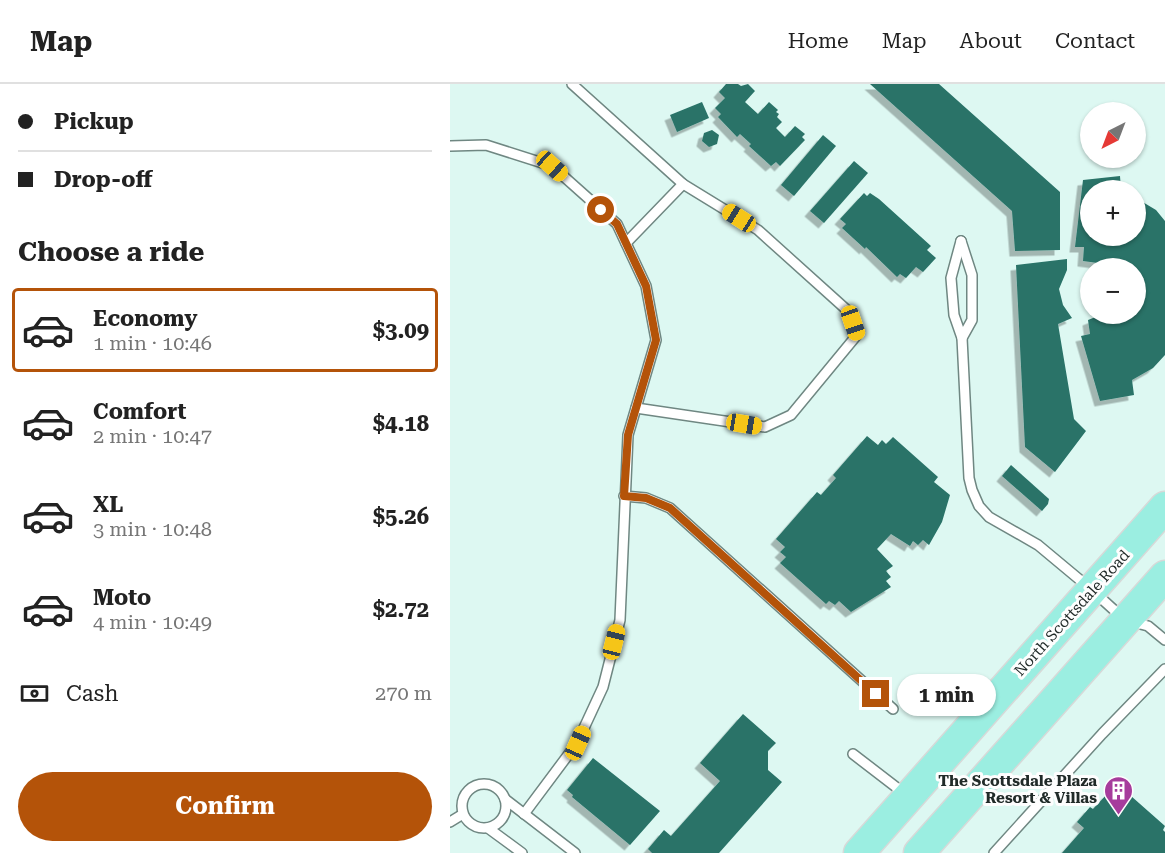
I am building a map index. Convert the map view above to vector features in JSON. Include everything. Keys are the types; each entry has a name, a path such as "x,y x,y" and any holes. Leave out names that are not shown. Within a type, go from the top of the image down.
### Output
{"main road":[{"name":"North Scottsdale Road","path":"859,853 1165,507"},
{"path":"919,853 1165,576"}],"lane":[{"path":"572,84 683,183 758,230 848,311 857,335 791,416 765,427 636,408"},
{"path":"450,146 486,145 552,166 617,224 646,286 656,340 628,435 620,620 603,687 578,743 524,814"},
{"path":"626,243 683,183"},
{"path":"962,338 972,321 972,275 961,241 951,278 954,315 962,338 969,478 979,506 989,517 1038,545 1125,620 1148,626 1165,640"},
{"path":"624,496 646,498 670,508 893,709"},
{"path":"993,853 1165,669"},
{"path":"853,754 909,797"},
{"path":"506,799 505,814 495,826 476,827 470,824 463,814 461,801 464,794 475,785 490,784 524,814 575,853"},
{"path":"450,822 463,814"},
{"path":"488,828 522,853"}],"building":[{"path":"726,84 741,86 748,84 755,91 745,102 758,114 769,102 778,110 777,117 782,122 776,128 785,137 795,126 805,134 802,137 805,140 780,166 776,162 771,166 749,146 751,144 740,134 737,137 718,117 721,114 715,108 725,98 719,92"},
{"path":"870,84 939,84 1060,192 1060,250 1015,251 1012,211"},
{"path":"702,102 709,118 677,132 670,115"},
{"path":"712,130 719,135 717,144 709,147 702,141 704,133"},
{"path":"823,135 836,146 794,196 781,185"},
{"path":"854,161 868,173 824,223 810,211"},
{"path":"1120,176 1120,180 1083,180"},
{"path":"864,193 867,196 870,193 879,199 931,246 927,250 936,258 923,272 916,267 906,278 900,274 897,277 842,228 846,224 840,219"},
{"path":"1146,204 1156,210 1165,221 1165,355 1153,368 1132,380 1134,395 1100,401 1081,336 1090,334 1089,324 1146,324 1146,258 1083,258 1084,247 1075,247 1080,205 1080,246 1146,246"},
{"path":"1067,259 1067,270 1059,289 1063,305 1072,318 1058,324 1074,419 1086,431 1055,472 1025,447 1016,265"},
{"path":"867,436 878,445 882,440 886,444 893,437 938,477 934,482 950,495 942,522 929,545 923,540 918,545 913,541 910,546 891,534 877,549 893,566 886,571 891,577 886,581 891,587 851,612 839,601 835,605 829,601 826,604 780,563 786,557 780,552 785,547 776,539 817,492 821,495 836,478 833,475"},
{"path":"1011,465 1049,499 1042,511 1002,476"},
{"path":"743,714 776,743 768,751 768,770 782,782 719,853 652,853 648,849 664,830 671,836 720,781 700,763"},
{"path":"593,758 660,811 630,845 572,797 573,795 567,790"},
{"name":"The Scottsdale Plaza Resort & Villas","path":"1116,791 1131,796 1165,826 1163,830 1165,832 1165,853 1062,853 1084,828 1077,822 1090,807 1093,809 1108,793 1111,796"}],"place":[{"name":"The Scottsdale Plaza Resort & Villas","path":"1118,816"}],"route":[{"path":"601,210 617,224 646,286 656,340 628,435 624,496 646,498 670,508 876,694"}]}
